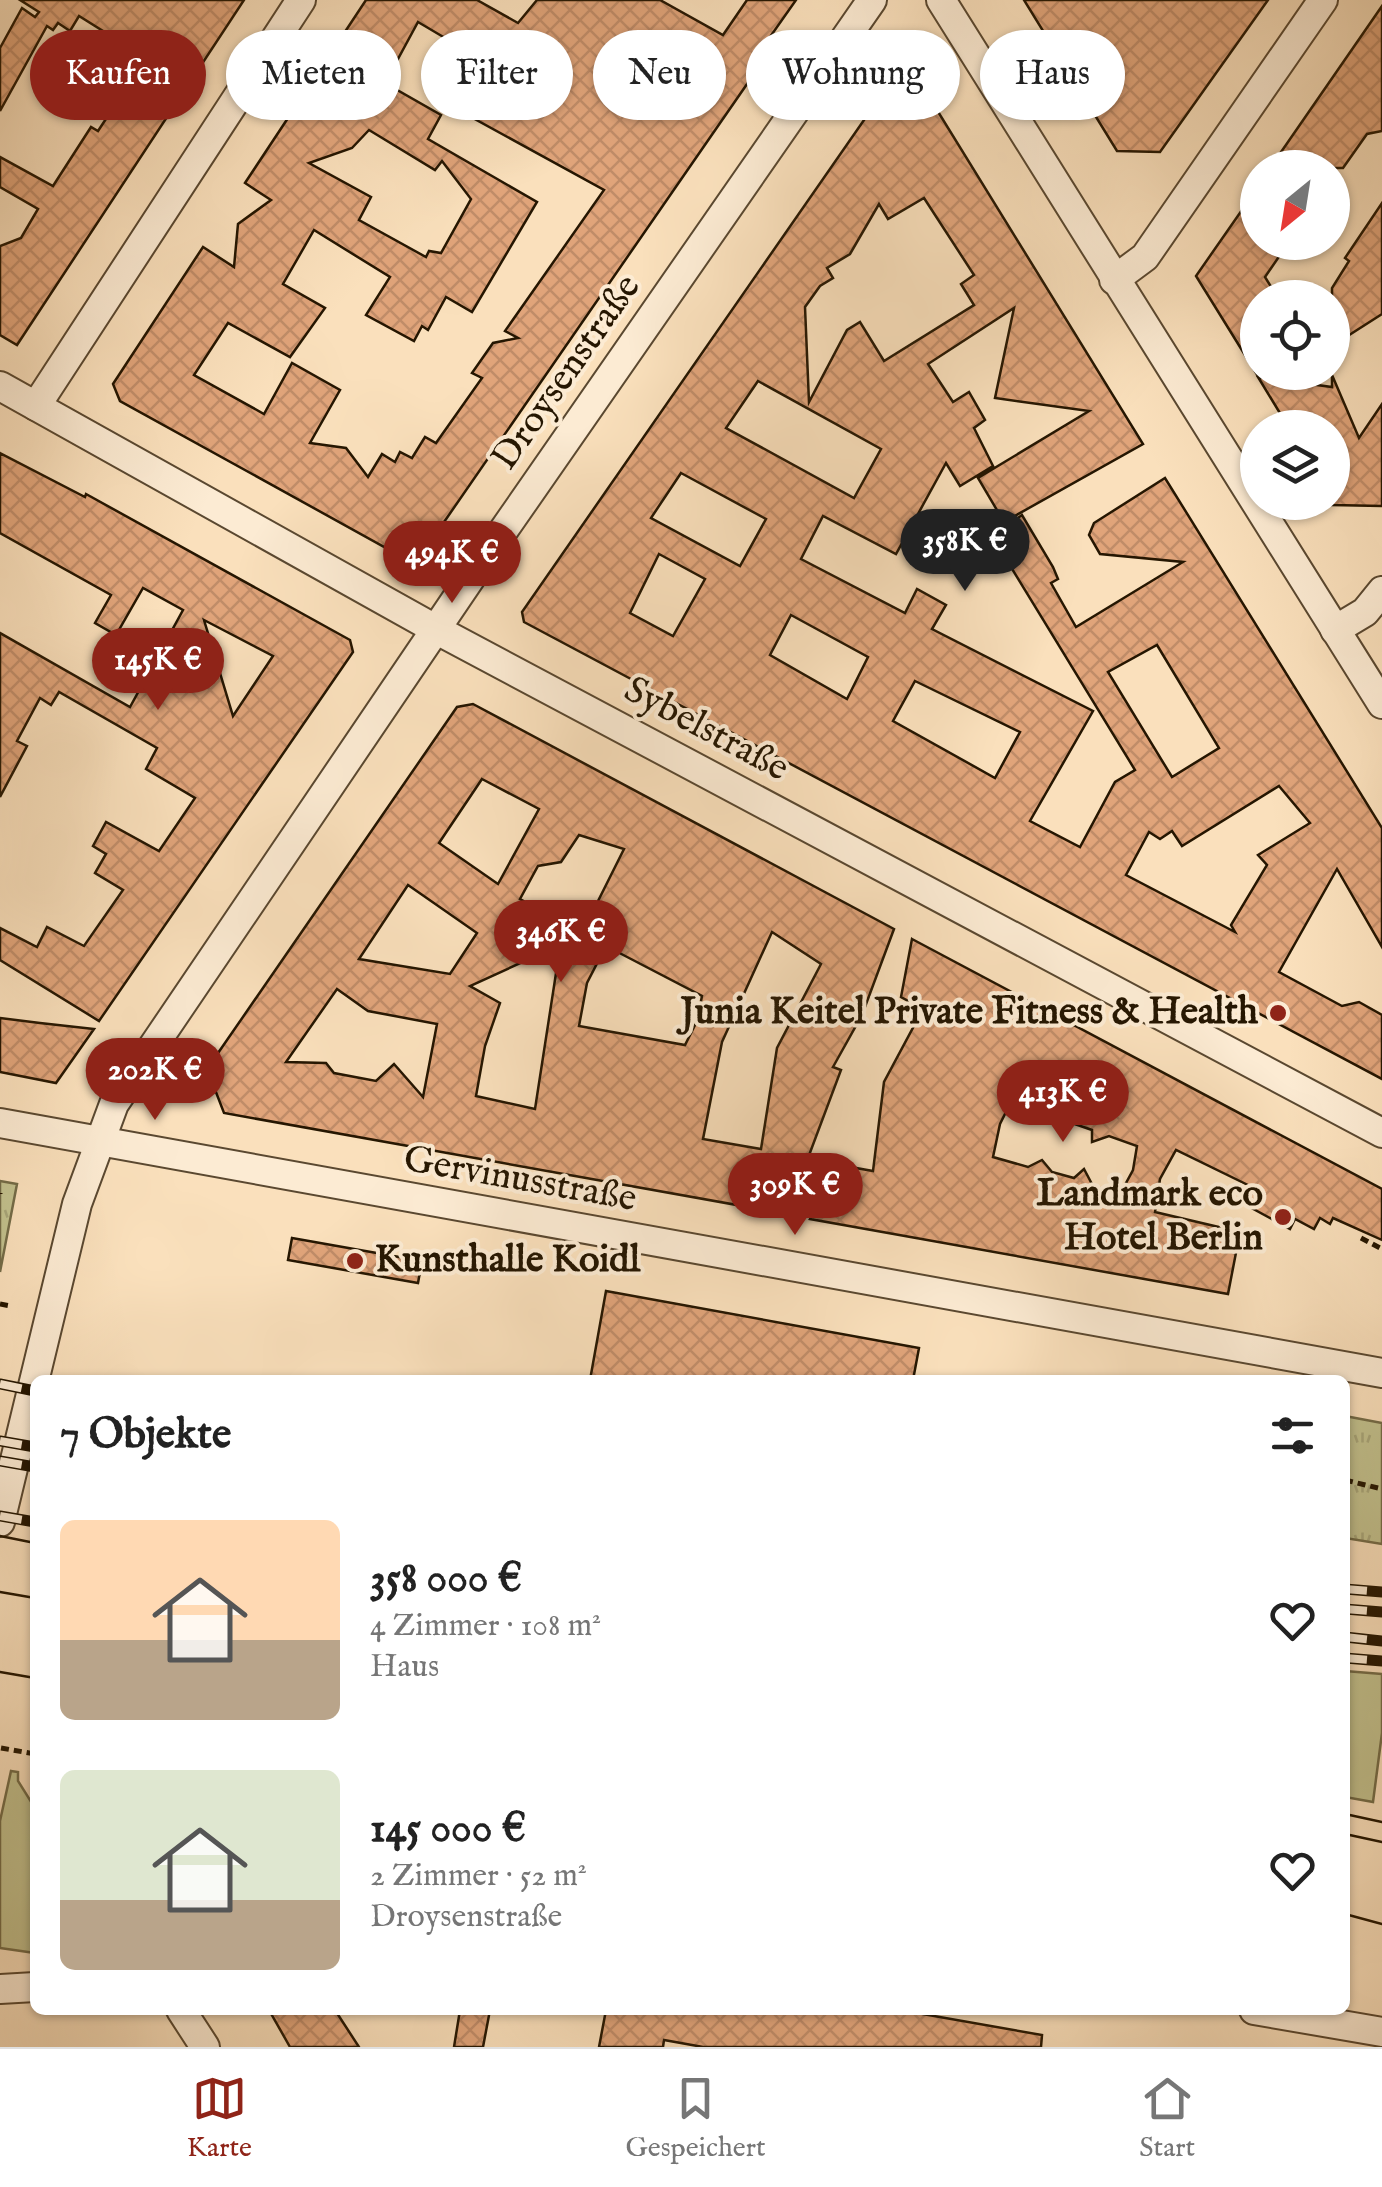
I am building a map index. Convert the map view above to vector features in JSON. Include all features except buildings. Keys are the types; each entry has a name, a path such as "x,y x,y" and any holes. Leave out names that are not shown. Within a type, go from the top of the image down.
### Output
{"street":[{"path":"36,406 302,0"},
{"name":"Droysenstraße","path":"36,1375 77,1204 97,1141 114,1104 872,0"},
{"path":"941,0 1382,704"},
{"path":"1114,280 1145,257 1324,0"},
{"name":"Sybelstraße","path":"0,386 437,630 1382,1132"},
{"path":"1335,630 1365,612 1382,591"},
{"name":"Gervinusstraße","path":"0,1123 1382,1373"},
{"name":"Droysenstraße","path":"0,1522 30,1398"},
{"path":"0,1989 30,1987"},
{"path":"185,2015 205,2047"},
{"path":"1283,2015 1382,2032"}],"path":[{"path":"1361,1238 1382,1249"},
{"path":"0,1304 11,1306"},
{"path":"1350,1481 1382,1489"},
{"path":"1,1748 30,1753"}],"green space":[{"path":"0,1181 17,1184 0,1272"},
{"path":"1350,1417 1382,1423 1382,1544 1350,1539"},
{"path":"1350,1671 1382,1674 1382,1733 1373,1802 1350,1798"},
{"path":"11,1771 18,1772 18,1781 30,1800 30,1952 0,1948 0,1821"}],"tram line":[{"path":"0,1536 30,1542"},
{"path":"0,1592 30,1597"},
{"path":"0,1672 30,1677"},
{"path":"1350,1815 1382,1822"},
{"path":"1350,1835 1382,1842"},
{"path":"1350,1915 1382,1924"}],"railway":[{"path":"0,1384 30,1390"},
{"path":"0,1441 30,1446"},
{"path":"0,1461 30,1466"},
{"path":"0,1516 30,1521"},
{"path":"1350,1589 1382,1592"},
{"path":"1350,1609 1382,1612"},
{"path":"1350,1638 1382,1641"},
{"path":"1350,1658 1382,1661"}],"place":[{"name":"Junia Keitel Private Fitness & Health","path":"1278,1013"},
{"name":"Landmark eco Hotel Berlin","path":"1283,1217"},
{"name":"Kunsthalle Koidl","path":"355,1261"}]}
